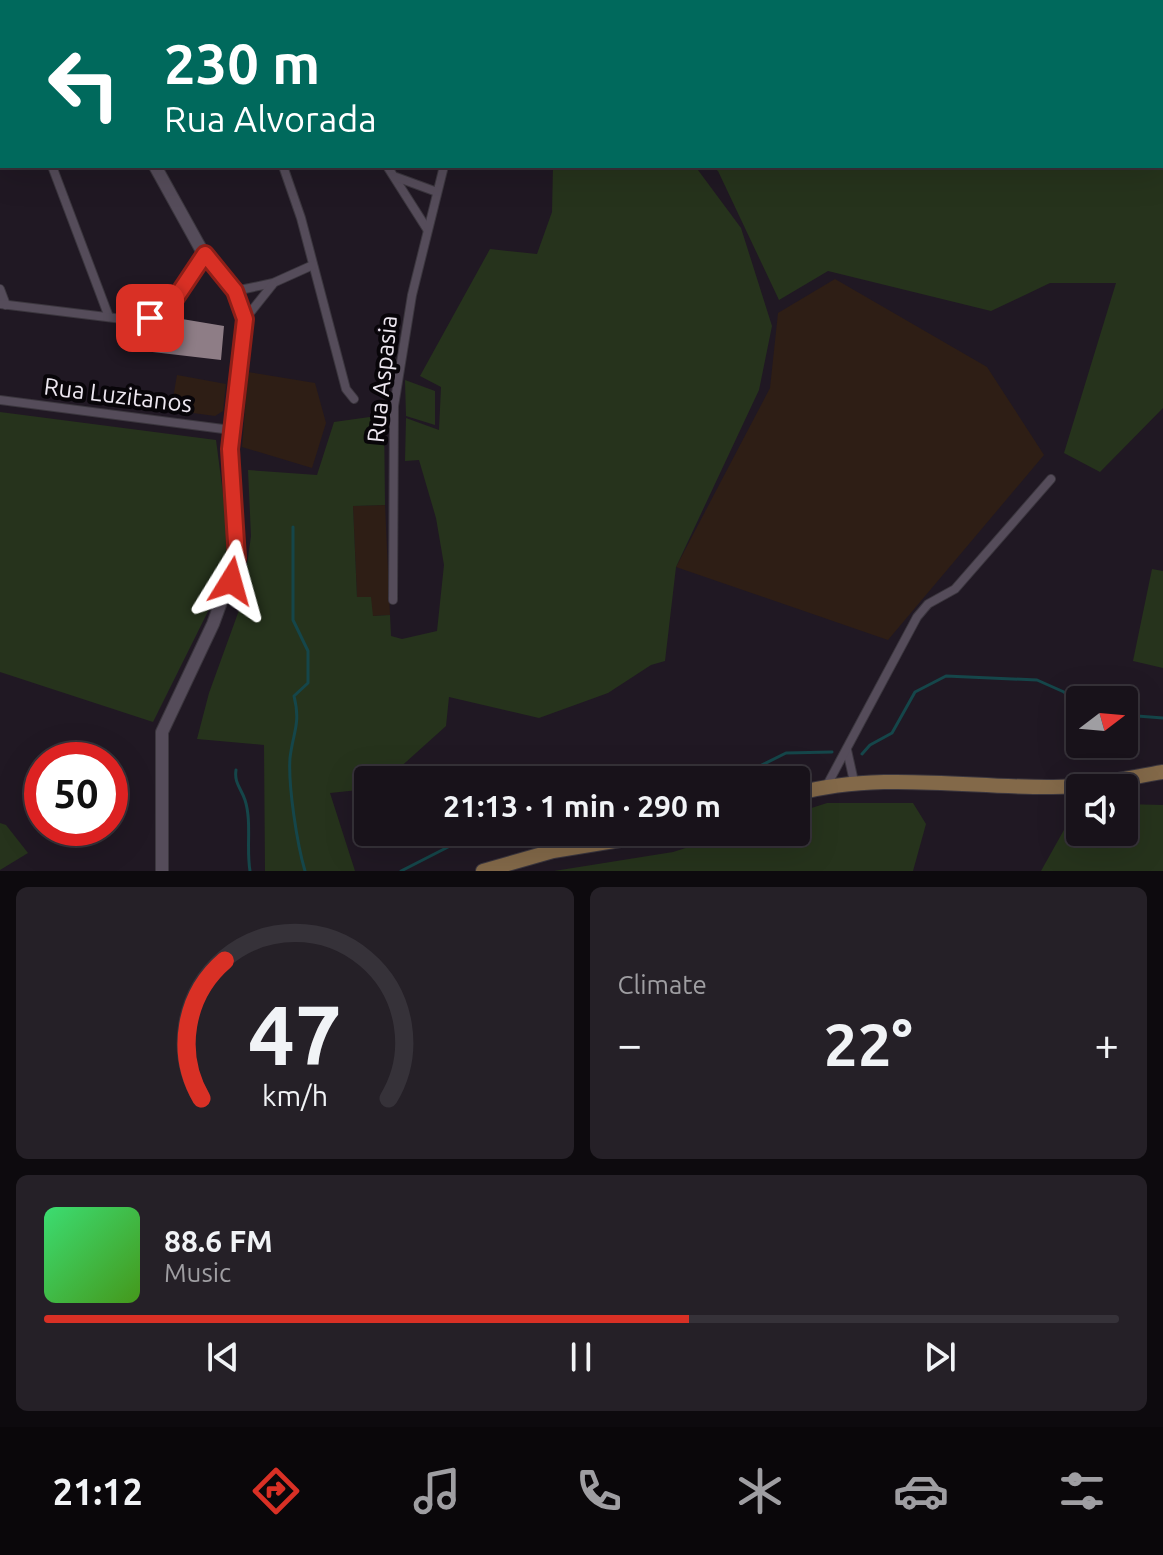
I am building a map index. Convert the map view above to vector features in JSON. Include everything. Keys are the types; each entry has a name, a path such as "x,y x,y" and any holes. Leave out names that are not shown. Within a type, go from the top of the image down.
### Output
{"main road":[{"path":"156,168 205,254 235,291 245,319 231,430 232,503 237,558 213,624 162,732 162,871"},
{"path":"810,791 890,783 1056,787 1163,772"},
{"path":"483,871 553,851 584,846"}],"street":[{"path":"53,168 109,317"},
{"path":"282,168 313,265 346,389 354,399"},
{"path":"388,168 427,229"},
{"name":"Rua Aspasia","path":"393,600 394,410 401,354 427,229 443,168"},
{"path":"395,177 437,192"},
{"path":"0,289 3,305 139,321 165,309 205,254"},
{"path":"235,291 273,283 313,265"},
{"path":"245,319 273,283"},
{"name":"Rua Luzitanos","path":"0,400 231,430"},
{"path":"826,787 838,762 847,754 917,617 928,604 955,589 1051,479"},
{"path":"847,754 855,786"}],"shaded area":[{"path":"835,279 987,367 1044,455 888,640 676,567 770,388 778,313"},
{"path":"248,372 315,383 326,423 312,468 242,447"},
{"path":"177,375 226,384 223,411 215,416 171,410"},
{"path":"385,505 390,615 373,616 357,597 353,506"}],"green space":[{"path":"553,168 696,168 741,228 772,326 759,390 676,567 665,661 651,665 608,693 539,718 449,697 446,726 402,766 354,766 354,790 330,793 355,871 265,871 264,745 197,739 209,693 242,602 251,536 248,470 317,475 334,422 384,415 385,505 353,506 357,597 371,597 373,616 390,615 391,636 402,639 437,631 444,565 436,518 419,460 405,461 406,418 439,430 441,387 420,376 490,249 537,254 552,212"},
{"path":"714,168 1163,168 1163,408 1100,472 1064,453 1116,283 1050,283 991,311 828,271 779,300 718,171"},
{"path":"405,380 435,391 435,425 406,416"},
{"path":"0,412 216,440 232,563 153,722 0,672"},
{"path":"1152,569 1163,571 1163,668 1133,661"},
{"path":"827,803 913,803 926,824 913,871 554,871 673,852 692,846 810,846 810,808"},
{"path":"1138,804 1163,805 1163,871 1041,871 1066,826 1066,846 1138,846"},
{"path":"0,823 6,825 28,853 0,870"}],"building":[{"path":"170,317 224,326 221,360 144,351 147,334 168,326 164,320"}],"waterway":[{"path":"293,527 293,620 308,651 308,683 294,696 297,721 290,770 294,814 305,871"},
{"path":"862,754 870,745 892,733 915,692 946,676 1037,680 1066,694"},
{"path":"1138,716 1163,718"},
{"path":"760,766 786,753 832,752"},
{"path":"236,770 247,808 250,871"},
{"path":"401,871 450,846"}],"route":[{"path":"150,318 175,299 205,254 235,291 242,306 245,319 230,449 237,535 237,558 231,581"}]}
